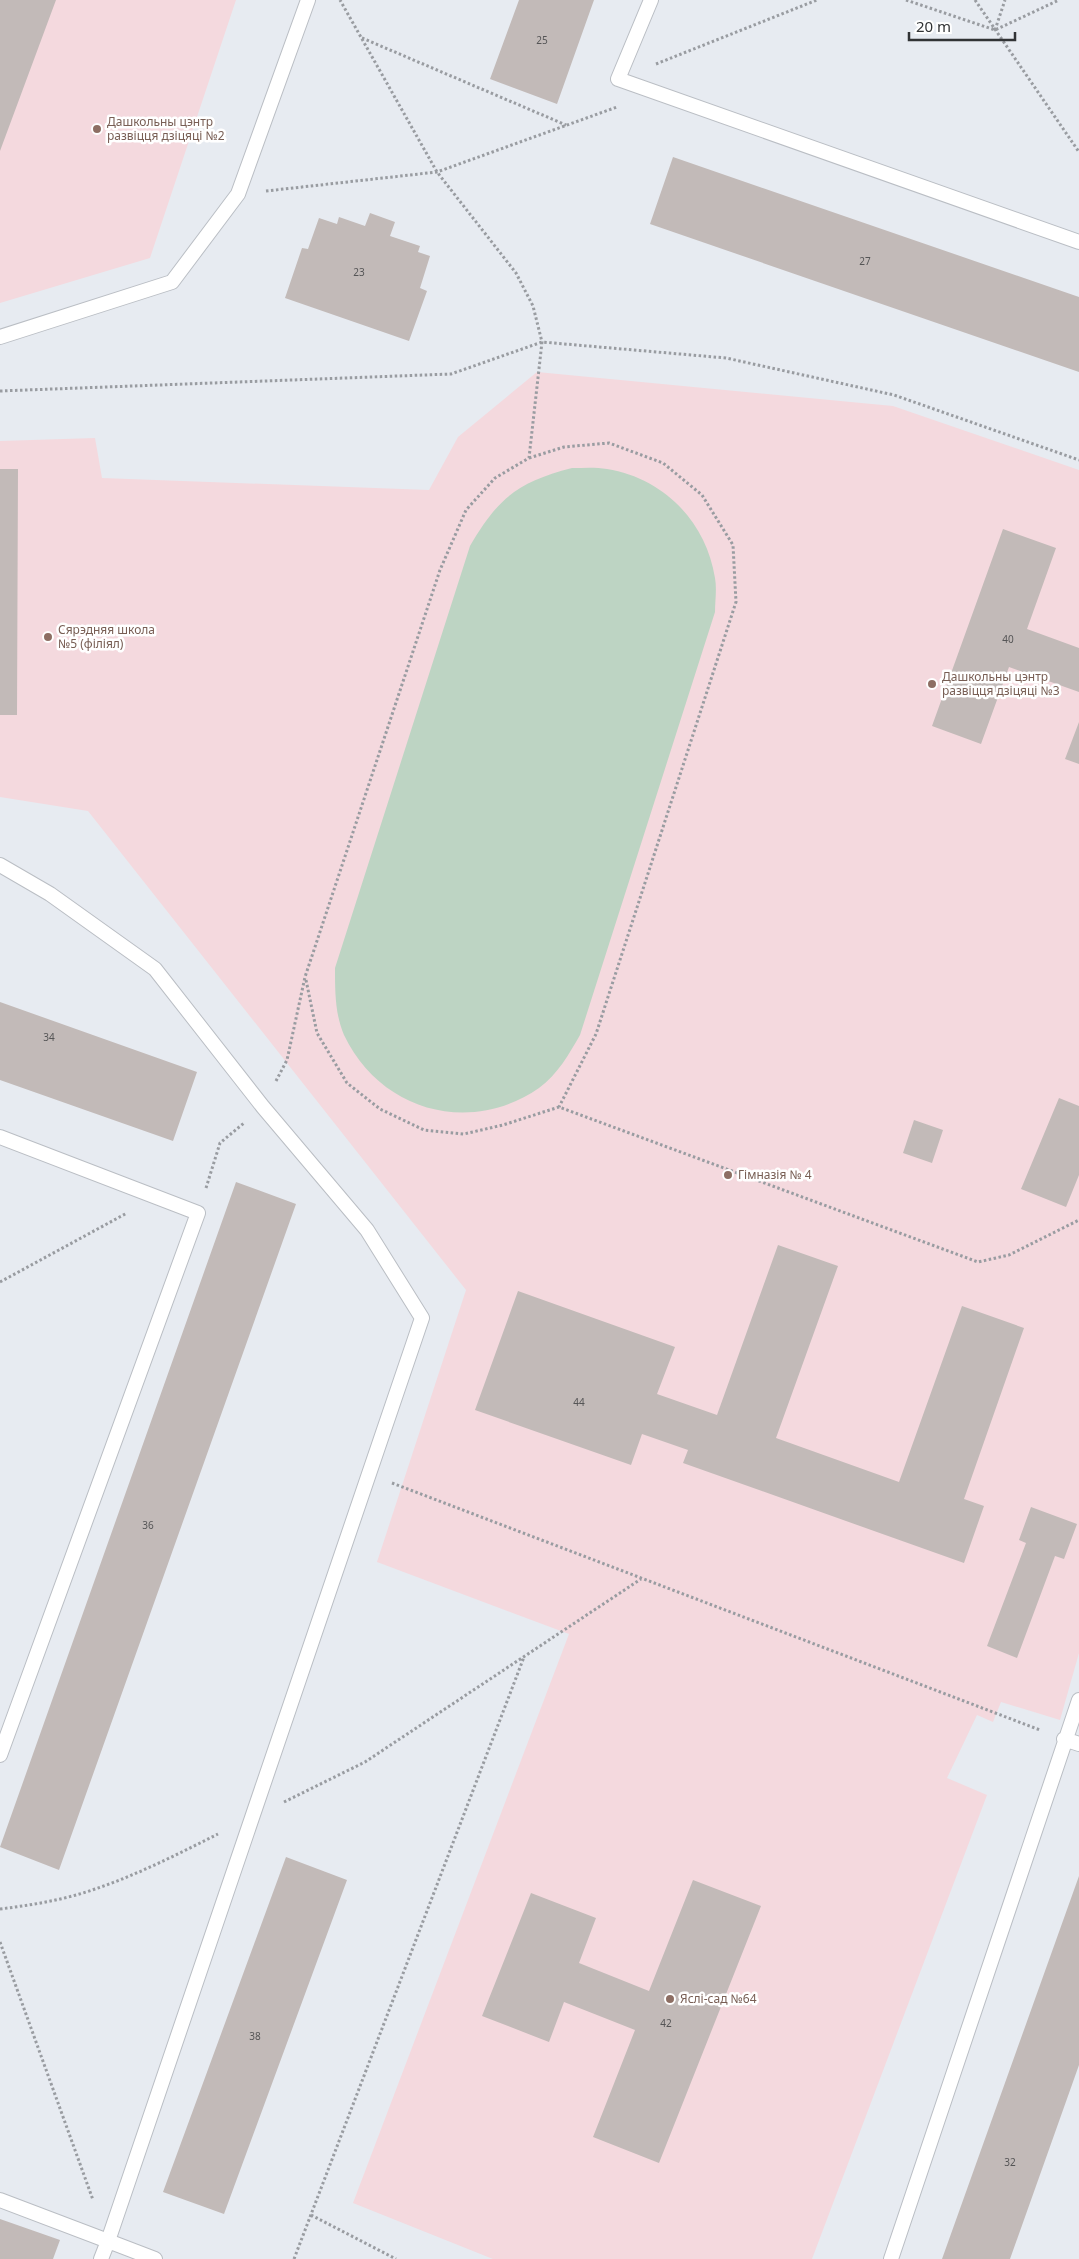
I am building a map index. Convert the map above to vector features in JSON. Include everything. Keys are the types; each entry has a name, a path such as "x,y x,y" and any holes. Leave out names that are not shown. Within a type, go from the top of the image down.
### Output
{"lane":[{"path":"0,337 172,282 238,194 308,0"},
{"path":"651,0 618,79 1079,242"},
{"path":"0,865 50,894 155,969 263,1107 367,1230 422,1318 101,2259"},
{"path":"0,1137 198,1213 0,1755"},
{"path":"891,2259 1064,1739 1079,1700"},
{"path":"1064,1739 1079,1744"},
{"path":"0,2200 156,2259"}],"path":[{"path":"340,0 437,172 516,273 533,306 542,342 529,458"},
{"path":"618,79 817,0"},
{"path":"906,0 995,30 1059,0"},
{"path":"975,0 1079,152"},
{"path":"995,30 1005,0"},
{"path":"361,37 566,125"},
{"path":"238,194 437,172 654,93"},
{"path":"0,391 451,374 542,342 726,358 894,395 1079,460"},
{"path":"198,1213 220,1143 263,1107 287,1060 305,977 440,570 466,510 495,478 529,458 564,447 609,443 663,463 702,495 733,545 736,602 596,1034 559,1107"},
{"path":"305,977 317,1033 347,1083 380,1109 424,1130 464,1134 503,1125 559,1107 978,1262 1009,1255 1079,1220"},
{"path":"0,1282 156,1198"},
{"path":"368,1474 1064,1739"},
{"path":"0,1909 39,1904 94,1890 148,1868 365,1762 641,1578"},
{"path":"294,2259 524,1657"},
{"path":"0,1942 108,2241"},
{"path":"311,2215 396,2259"}],"shaded area":[{"name":"Дашкольны цэнтр развіцця дзіцяці №2","path":"0,0 236,0 150,258 0,303"},
{"name":"Гімназія № 4","path":"537,372 893,406 1079,470 1079,1653 1060,1720 1001,1702 993,1722 977,1715 947,1778 987,1795 812,2259 493,2259 353,2203 569,1634 377,1562 466,1290 88,811 0,797 0,441 95,438 102,478 429,490 458,437"}],"green space":[{"path":"572,468 603,468 627,474 663,492 679,506 692,521 710,557 716,582 715,612 580,1035 572,1049 546,1082 512,1103 484,1111 456,1112 429,1108 403,1098 380,1082 360,1061 341,1027 335,994 335,968 470,546 490,516 511,494 537,479"}],"building":[{"path":"0,0 56,0 0,151"},
{"path":"519,0 594,0 557,104 490,79"},
{"path":"673,157 1079,297 1079,372 650,224"},
{"path":"370,213 395,222 390,236 420,246 418,252 430,256 420,288 427,291 409,341 285,298 302,248 308,249 319,218 337,224 339,217 365,226"},
{"path":"0,469 18,469 17,715 0,715"},
{"path":"1003,529 1056,548 1027,629 1079,648 1079,692 1009,667 981,744 932,726"},
{"path":"1079,722 1079,764 1065,759"},
{"path":"0,1002 197,1072 173,1141 0,1080"},
{"path":"1059,1098 1079,1106 1079,1175 1066,1207 1021,1189"},
{"path":"914,1120 943,1130 932,1163 903,1153"},
{"path":"236,1182 296,1204 59,1870 0,1847"},
{"path":"778,1245 838,1266 776,1438 899,1482 962,1306 1024,1328 964,1499 984,1506 964,1563 683,1463 688,1450 642,1434 631,1465 475,1410 518,1291 675,1347 657,1394 717,1415"},
{"path":"1031,1507 1077,1524 1064,1559 1055,1556 1017,1658 987,1646 1026,1543 1019,1540"},
{"path":"286,1857 347,1880 224,2214 163,2192"},
{"path":"1079,1876 1079,2065 1010,2259 942,2259"},
{"path":"693,1880 761,1906 659,2163 593,2137 635,2030 564,2002 549,2042 482,2016 531,1893 596,1918 579,1963 649,1991"},
{"path":"0,2219 60,2240 53,2259 0,2259"}],"place":[{"name":"Дашкольны цэнтр развіцця дзіцяці №2","path":"97,129"},
{"name":"Сярэдняя школа №5 (філіял)","path":"48,637"},
{"name":"Дашкольны цэнтр развіцця дзіцяці №3","path":"932,684"},
{"name":"Гімназія № 4","path":"728,1175"},
{"name":"Яслі-сад №64","path":"670,1999"}]}
